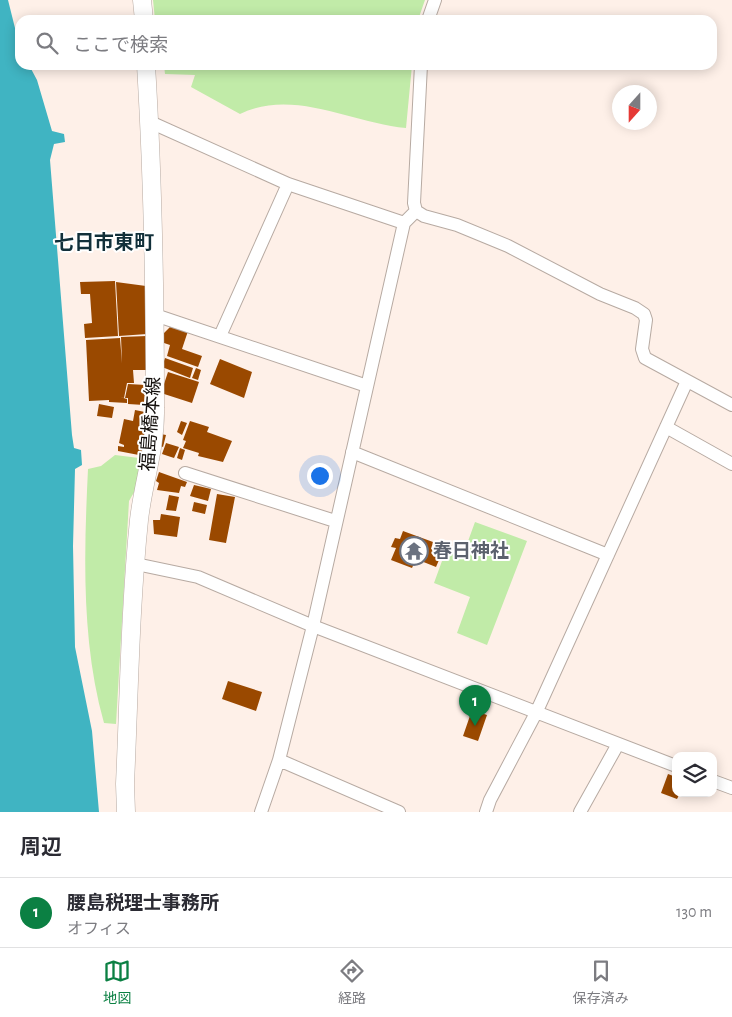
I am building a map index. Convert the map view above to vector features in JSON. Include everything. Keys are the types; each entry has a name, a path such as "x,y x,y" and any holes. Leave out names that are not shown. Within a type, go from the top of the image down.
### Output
{"main road":[{"path":"142,0 144,15"},
{"name":"福島橋本線","path":"126,812 125,784 136,564 142,499 151,463 156,407 150,122 146,70"}],"street":[{"path":"430,15 435,0"},
{"path":"421,70 414,203 416,211 424,216 457,225 498,242 600,294 635,308 644,314 646,320 642,350 645,358 732,405"},
{"path":"150,122 288,184 404,223"},
{"path":"220,336 288,184"},
{"path":"261,812 279,760 313,626 335,521 404,223 416,211"},
{"path":"155,315 367,386"},
{"path":"486,812 490,800 536,713 687,381"},
{"path":"666,427 732,464"},
{"path":"352,452 608,554"},
{"path":"185,473 335,521"},
{"path":"136,564 198,577 313,626 672,764"},
{"path":"580,812 618,744"},
{"path":"279,760 400,812"},
{"path":"717,782 732,788"}],"green space":[{"path":"153,0 425,0 420,15 154,15"},
{"path":"165,70 412,70 406,128 302,106 260,107 240,114 191,87 195,75 165,74"},
{"path":"115,455 147,459 145,473 129,501 116,724 104,723 97,692 91,661 85,565 88,469 101,466"},
{"path":"475,522 527,541 487,645 457,633 470,597 434,583 446,550 463,555"}],"water":[{"path":"0,0 8,0 15,28 15,70 32,70 37,80 52,131 64,134 65,142 54,144 50,160 72,435 74,448 81,450 82,465 75,469 73,546 75,647 92,731 99,812 0,812"}],"building":[{"path":"115,281 118,336 85,338 84,324 92,323 90,294 81,294 80,282"},
{"path":"116,282 146,286 147,334 119,336"},
{"path":"181,326 189,328 182,349 202,356 198,367 167,356 170,345 164,343 164,333 170,327 180,330"},
{"path":"147,336 147,370 133,370 134,383 127,383 124,398 120,397 127,399 127,403 109,402 109,400 89,401 86,340 120,338 122,363 121,337"},
{"path":"165,358 193,368 190,378 162,367"},
{"path":"220,359 252,372 244,398 210,384"},
{"path":"196,368 201,370 198,380 192,378"},
{"path":"168,372 199,382 192,403 161,393"},
{"path":"128,384 146,385 144,405 128,404 128,398 125,398"},
{"path":"99,404 114,407 112,418 97,416"},
{"path":"135,410 150,413 144,456 118,451 118,446 124,447 124,445 119,443 124,419 133,421"},
{"path":"181,421 187,423 182,435 177,432"},
{"path":"190,421 209,427 207,432 232,441 223,462 198,456 199,453 183,448 186,441 183,440"},
{"path":"161,434 166,435 163,447 158,445"},
{"path":"166,443 179,447 174,458 162,454"},
{"path":"180,448 185,450 182,460 177,458"},
{"path":"159,472 187,482 185,487 181,486 179,493 157,490 159,483 156,481"},
{"path":"194,485 211,489 208,501 190,496"},
{"path":"217,494 235,497 226,543 209,540"},
{"path":"169,495 179,497 176,511 166,510"},
{"path":"194,502 207,505 205,514 192,511"},
{"path":"161,514 180,517 177,537 154,534 153,520 160,520"},
{"path":"403,531 433,542 431,549 442,553 436,567 416,559 412,568 391,560 396,548 391,547 395,538 400,539"},
{"path":"228,681 262,692 256,711 222,699"},
{"path":"472,710 487,715 478,741 463,736"},
{"path":"668,774 672,776 672,797 678,797 677,799 661,793"}],"place":[{"name":"春日神社","path":"414,551"},
{"name":"腰島税理士事務所","path":"475,726"}],"district":[{"name":"七日市東町","path":"104,243"}]}
